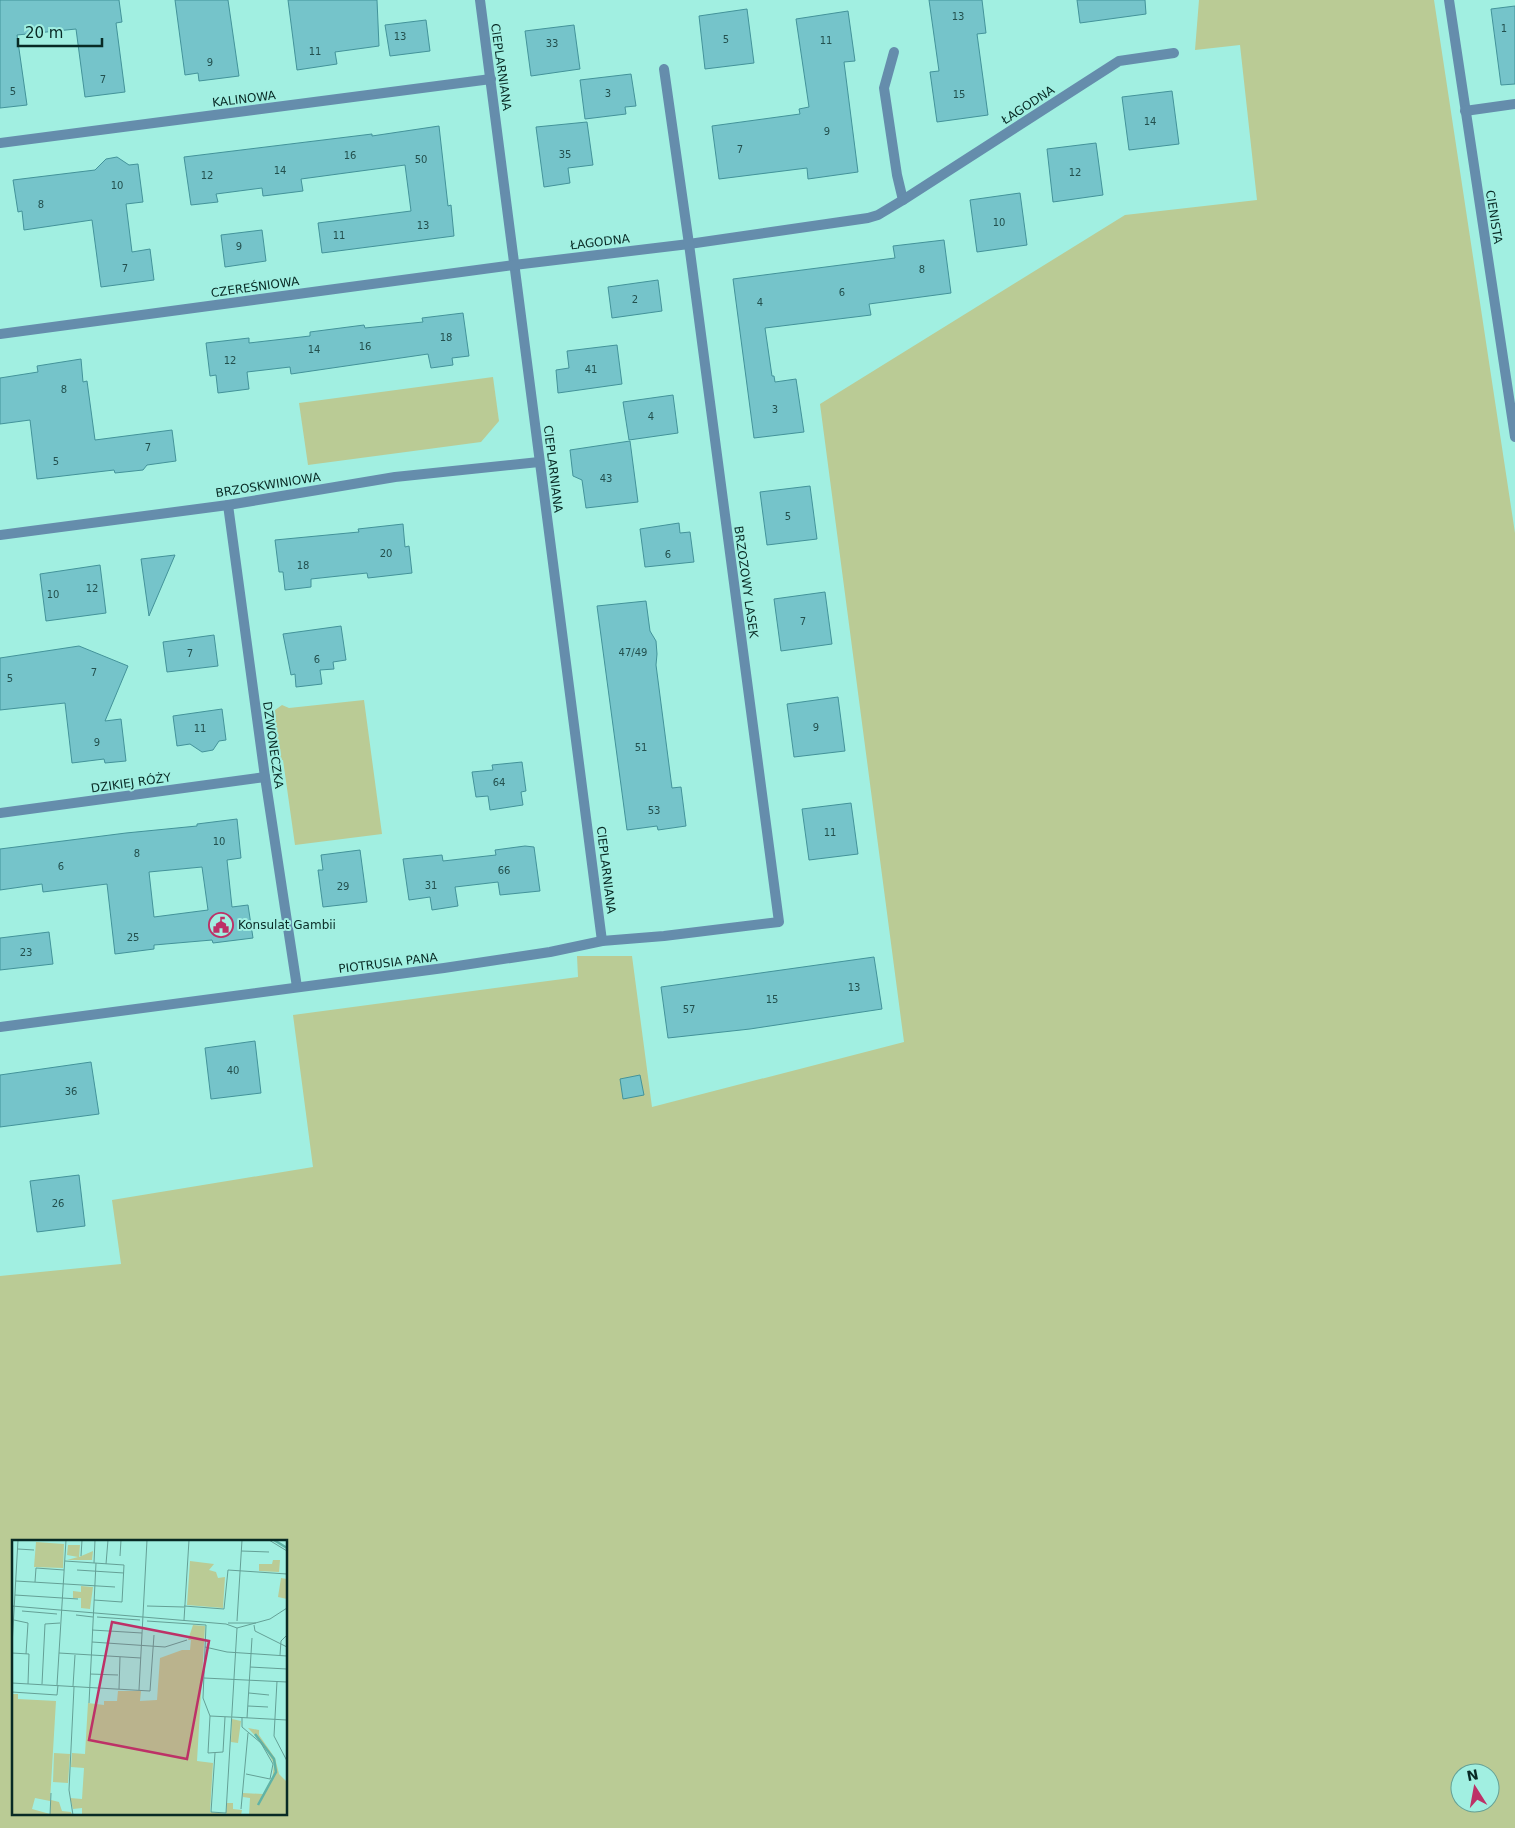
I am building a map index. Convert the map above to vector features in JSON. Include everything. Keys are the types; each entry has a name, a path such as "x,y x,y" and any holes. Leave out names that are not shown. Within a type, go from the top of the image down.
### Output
{"street":[{"name":"CIEPLARNIANA","path":"480,0 602,941"},
{"name":"CIENISTA","path":"1449,0 1515,437"},
{"path":"894,52 884,88 897,175 903,200"},
{"name":"ŁAGODNA","path":"514,265 689,244 878,215 1119,61 1174,53"},
{"path":"664,69 689,244"},
{"name":"KALINOWA","path":"0,143 490,79"},
{"path":"1465,111 1515,104"},
{"name":"BRZOZOWY LASEK","path":"689,244 779,922"},
{"name":"CZEREŚNIOWA","path":"0,334 514,265"},
{"name":"BRZOSKWINIOWA","path":"0,535 228,505 396,477 540,462"},
{"name":"DZWONECZKA","path":"228,505 265,777 297,987"},
{"name":"DZIKIEJ RÓŻY","path":"0,813 265,777"},
{"name":"PIOTRUSIA PANA","path":"0,1027 444,968 550,952 602,941 664,936 779,922"}],"green space":[{"path":"1199,0 1434,0 1515,533 1515,1828 0,1828 0,1276 121,1264 112,1200 313,1167 293,1015 578,977 577,956 632,956 652,1107 904,1042 820,404 1125,215 1257,200 1240,45 1195,50"},
{"path":"493,377 499,421 481,442 308,465 299,403"},
{"path":"364,700 382,834 295,845 283,760 278,761 271,713 282,705 289,708"}],"building":[{"path":"0,0 119,0 122,22 116,23 125,92 85,97 76,29 17,35 27,105 0,108"},
{"path":"175,0 228,0 239,76 199,81 198,73 185,75"},
{"path":"288,0 377,0 379,46 335,52 337,64 297,70"},
{"path":"929,0 982,0 986,33 977,34 988,115 937,122 930,72 939,71"},
{"path":"1077,0 1145,0 1146,14 1080,23"},
{"path":"1515,6 1515,84 1501,85 1491,9"},
{"path":"747,9 754,63 705,69 699,16"},
{"path":"848,11 855,61 844,62 858,172 808,179 807,168 719,179 712,126 800,114 799,109 809,107 796,19"},
{"path":"426,20 430,51 390,56 385,25"},
{"path":"574,25 580,69 531,76 525,31"},
{"path":"631,74 636,106 625,107 626,114 585,119 580,80"},
{"path":"1172,91 1179,144 1129,150 1122,97"},
{"path":"587,122 593,165 568,168 570,183 544,187 536,127"},
{"path":"439,126 448,206 451,205 454,236 322,253 318,223 411,211 405,165 301,179 303,191 263,196 262,188 216,194 218,202 191,205 184,157 372,134 372,136"},
{"path":"1096,143 1103,195 1053,202 1047,149"},
{"path":"117,157 129,165 138,164 143,202 126,204 132,252 150,249 154,280 101,287 92,220 24,230 22,211 18,212 13,180 95,170 106,159"},
{"path":"1020,193 1027,245 977,252 970,200"},
{"path":"262,230 266,261 225,267 221,235"},
{"path":"944,240 951,293 869,304 871,315 765,328 772,376 774,376 775,382 796,379 804,432 754,438 733,279 895,258 893,246"},
{"path":"658,280 662,311 612,318 608,287"},
{"path":"463,313 469,356 452,358 453,365 431,368 428,354 291,374 290,367 247,372 249,389 218,393 216,375 210,376 206,343 249,338 249,343 310,336 310,332 364,325 365,328 423,322 422,318"},
{"path":"617,345 622,384 558,393 556,370 569,368 567,351"},
{"path":"81,359 83,382 87,381 95,440 172,430 176,461 147,465 143,470 115,473 114,470 37,479 30,420 0,424 0,378 38,372 37,366"},
{"path":"673,395 678,433 629,440 623,402"},
{"path":"630,441 638,502 586,508 582,480 573,476 570,450"},
{"path":"810,486 817,539 767,545 760,492"},
{"path":"679,523 680,533 690,532 694,562 645,567 640,529"},
{"path":"403,524 405,547 409,546 412,573 368,578 367,573 311,579 311,587 285,590 283,572 279,572 275,540 359,532 358,529"},
{"path":"175,555 149,616 141,559"},
{"path":"100,565 106,613 46,621 40,574"},
{"path":"825,592 832,644 781,651 774,599"},
{"path":"646,601 650,631 656,641 656,665 672,788 681,787 686,826 658,830 657,826 627,830 597,606"},
{"path":"341,626 346,660 333,662 334,669 320,670 322,684 296,687 295,674 291,675 283,634"},
{"path":"214,635 218,666 167,672 163,642"},
{"path":"79,646 128,666 105,721 121,719 126,761 105,763 104,759 72,763 65,703 0,710 0,658"},
{"path":"838,697 845,751 794,757 787,704"},
{"path":"222,709 226,740 219,741 213,750 202,752 190,744 177,746 173,716"},
{"path":"522,762 526,791 521,792 523,805 490,810 488,796 476,797 472,772 493,770 492,765"},
{"path":"851,803 858,854 809,860 802,809"},
{"path":"237,819 241,858 227,860 232,907 248,905 253,938 213,943 212,940 154,945 154,949 115,954 107,884 43,892 42,884 0,890 0,849 197,826 197,824","holes":["202,867 208,910 154,917 149,872"]},
{"path":"525,846 534,847 540,891 500,895 498,882 455,887 458,906 432,910 430,897 409,900 403,859 442,855 443,861 496,855 495,850"},
{"path":"360,850 367,902 323,907 318,870 323,870 321,855"},
{"path":"49,932 53,964 0,970 0,938"},
{"path":"874,957 882,1009 750,1029 668,1038 661,987"},
{"path":"255,1041 261,1093 211,1099 205,1048"},
{"path":"91,1062 99,1114 0,1127 0,1075"},
{"path":"640,1075 644,1095 623,1099 620,1079"},
{"path":"79,1175 85,1226 37,1232 30,1181"}],"place":[{"name":"Konsulat Gambii","path":"221,925"}]}
